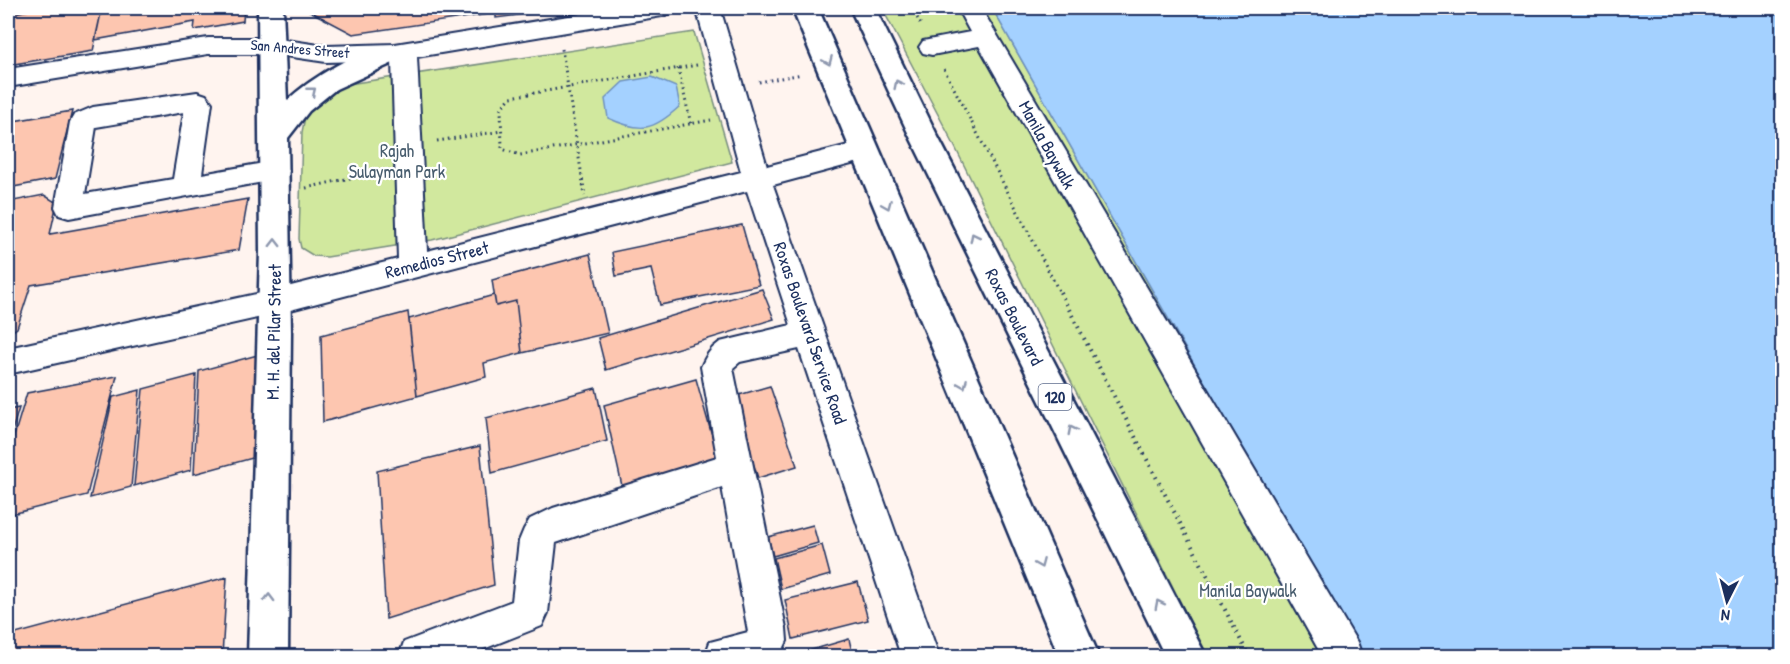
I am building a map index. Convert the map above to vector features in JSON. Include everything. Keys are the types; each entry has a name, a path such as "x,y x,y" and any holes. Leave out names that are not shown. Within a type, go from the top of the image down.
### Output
{"main road":[{"name":"M. H. del Pilar Street","path":"268,657 275,302 275,136 270,8"},
{"path":"805,8 1079,657"},
{"name":"Roxas Boulevard","path":"862,8 924,137 1186,657"},
{"path":"275,136 290,112 322,84 359,65 399,51"}],"street":[{"name":"San Andres Street","path":"8,78 208,46 272,46 326,54 399,51 663,8"},
{"name":"Roxas Boulevard Service Road","path":"708,8 756,177 920,657"},
{"name":"Manila Baywalk","path":"969,8 1343,657"},
{"path":"932,47 986,37"},
{"path":"399,51 413,266"},
{"path":"186,187 199,103 197,101 93,116 83,122 69,207 186,187 275,183"},
{"name":"Remedios Street","path":"8,361 275,302 864,151"},
{"path":"724,657 762,648 768,640 717,367 722,358 731,351 810,334"},
{"path":"418,657 529,613 537,541 543,531 553,525 736,467"}],"path":[{"path":"693,66 511,97 501,108 502,149 520,154 708,120"},
{"path":"678,68 691,124"},
{"path":"566,73 588,220"},
{"path":"975,130 1249,657"},
{"path":"275,183 407,155 502,131"}],"green space":[{"name":"Manila Baywalk","path":"882,8 992,8 1360,656 1207,656 952,141"},
{"name":"Rajah Sulayman Park","path":"694,32 732,162 432,240 327,257 314,256 301,248 299,239 302,132 306,112 335,86"}],"water":[{"path":"992,8 1782,8 1782,656 1360,656"},
{"path":"652,77 676,87 680,106 662,121 646,127 629,126 608,118 605,99 623,82"}],"building":[{"path":"8,8 41,8 8,14"},
{"path":"41,8 102,8 93,51 8,65 8,14"},
{"path":"102,8 244,8 243,21 194,30 195,22 95,40"},
{"path":"304,8 574,8 496,18 496,13 353,34"},
{"path":"72,111 55,179 8,188 8,122"},
{"path":"44,195 57,203 50,234 248,199 239,250 31,285 17,328 8,334 8,202"},
{"path":"742,225 759,285 660,305 651,269 616,276 612,252"},
{"path":"590,254 608,333 522,353 516,301 496,306 492,280"},
{"path":"762,289 774,319 606,370 598,338"},
{"path":"494,295 496,306 516,301 522,353 484,363 486,377 417,396 409,319"},
{"path":"408,312 417,396 323,422 321,335"},
{"path":"261,354 260,456 194,474 199,371"},
{"path":"196,375 191,470 134,486 143,389"},
{"path":"117,376 87,495 8,515 8,456 27,393"},
{"path":"696,379 718,457 622,486 604,405"},
{"path":"770,386 797,466 758,478 732,397"},
{"path":"596,388 607,441 492,473 486,418"},
{"path":"140,390 131,487 90,498 113,397"},
{"path":"19,408 8,444 8,410"},
{"path":"480,446 494,585 386,619 377,471"},
{"path":"813,525 818,543 773,556 768,537"},
{"path":"822,545 830,575 781,589 774,558"},
{"path":"227,577 222,656 8,656 8,636"},
{"path":"858,582 868,620 793,639 785,600"},
{"path":"849,639 853,656 799,656 798,654"}]}
